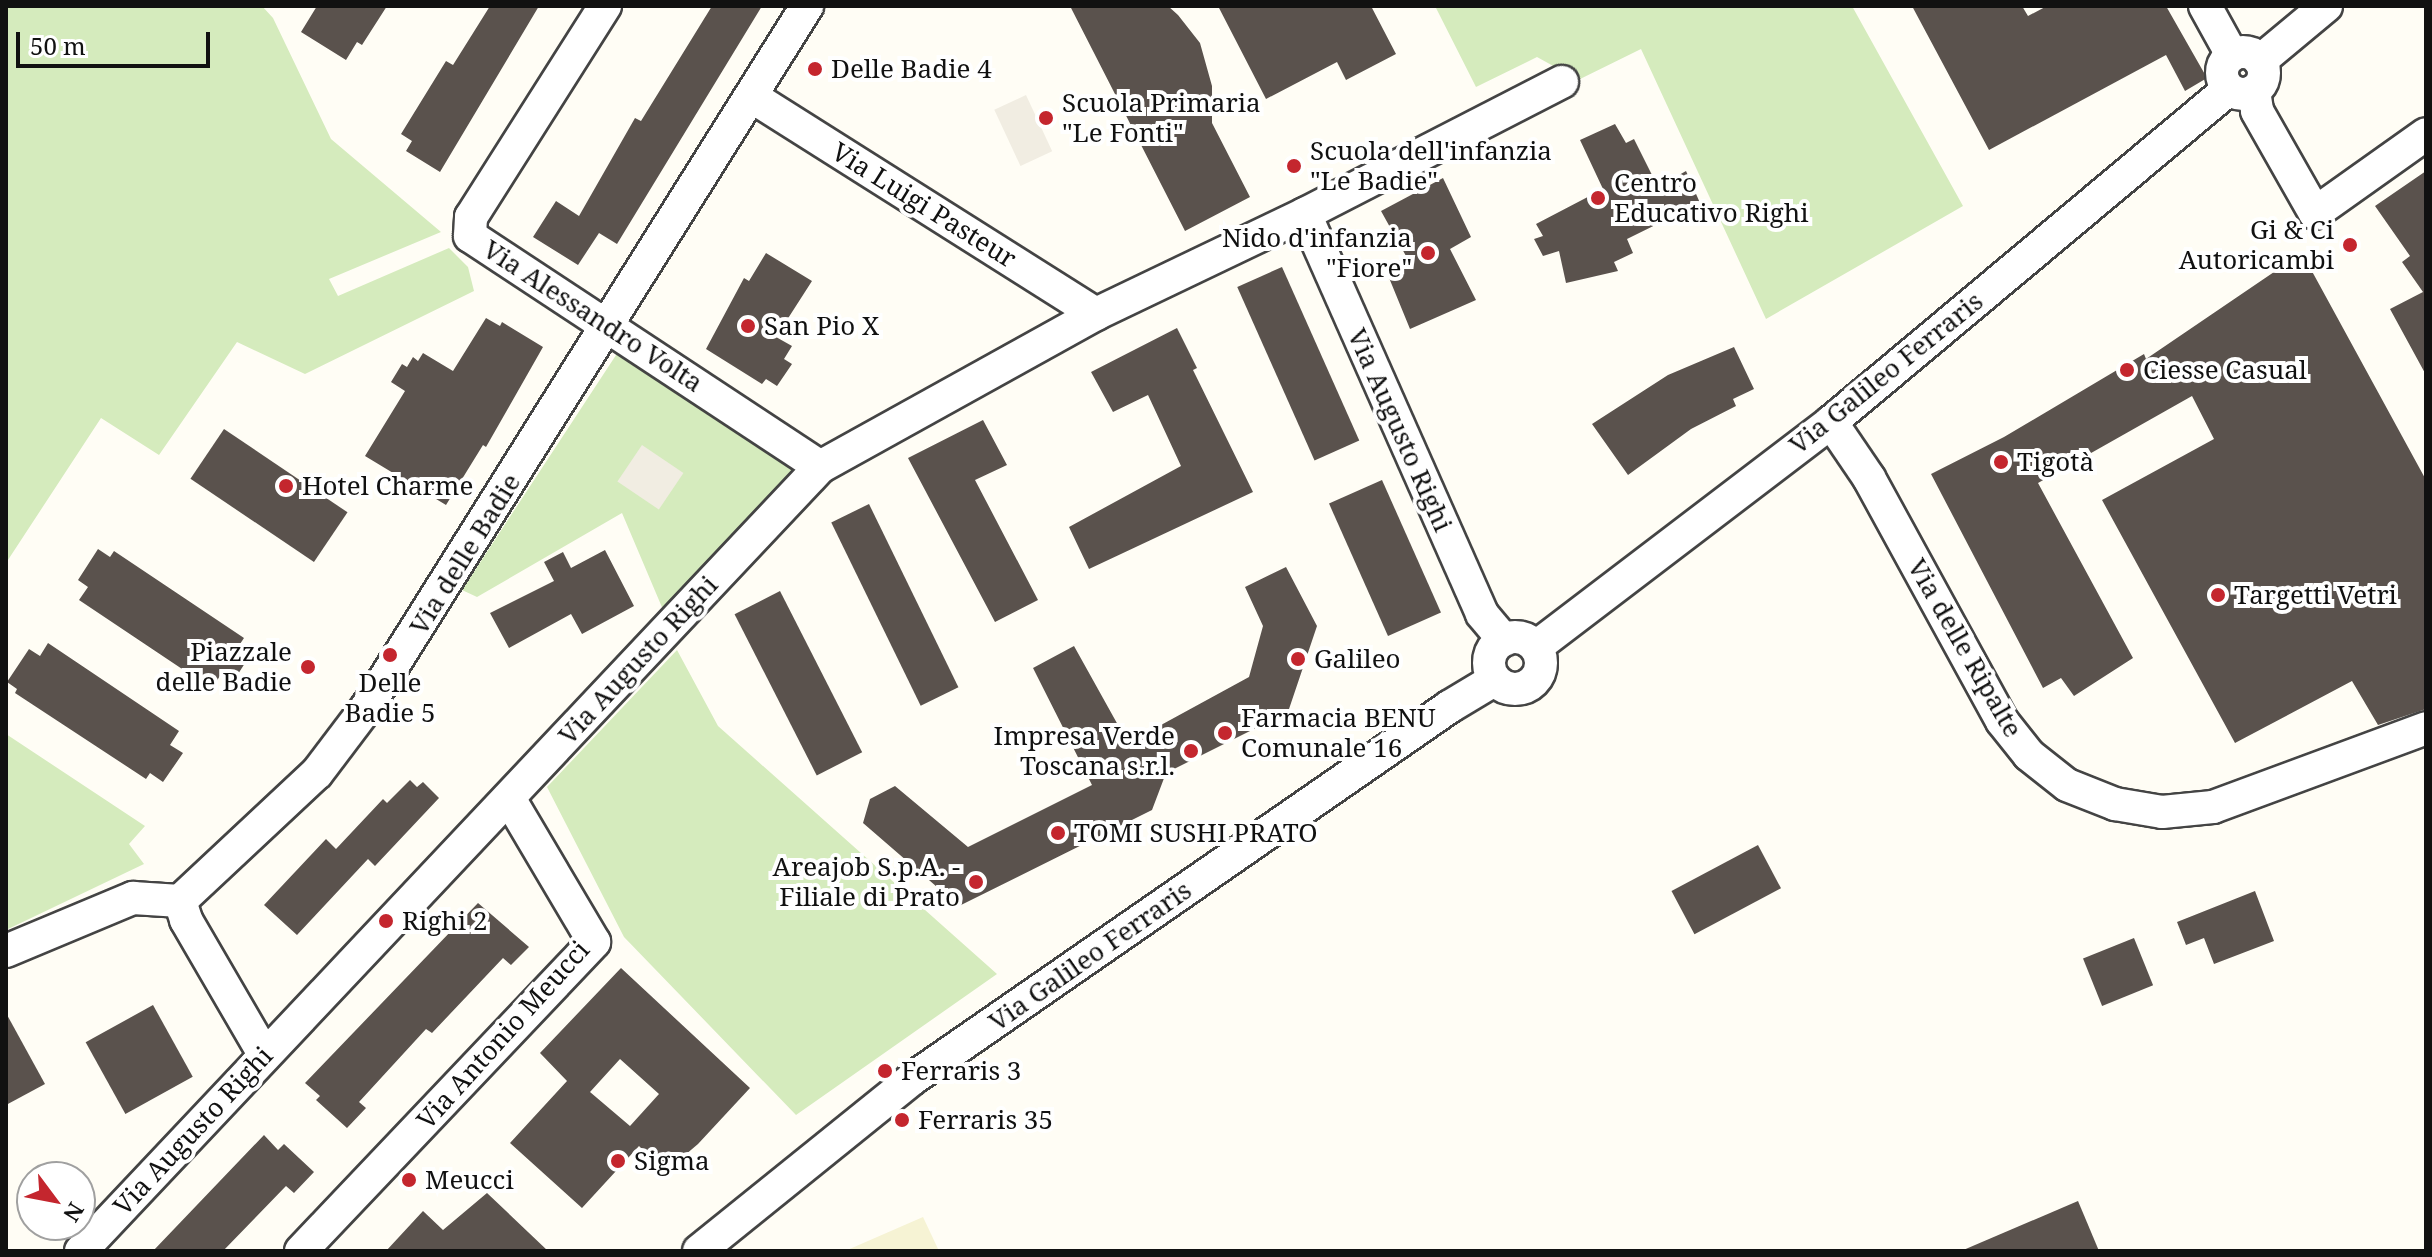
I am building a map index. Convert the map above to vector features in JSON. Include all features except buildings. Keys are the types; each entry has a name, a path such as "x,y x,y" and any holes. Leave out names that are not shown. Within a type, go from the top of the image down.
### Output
{"street":[{"name":"Via Alessandro Volta","path":"605,6 471,217 470,236 820,467"},
{"name":"Via delle Badie","path":"180,901 317,773 367,707 416,635 606,323 803,15 829,6"},
{"path":"2205,6 2244,74 2257,111 2315,213 2426,134"},
{"name":"Via Galileo Ferraris","path":"1536,647 1831,422 2326,6"},
{"name":"Via Augusto Righi","path":"81,1251 820,467 1096,314 1305,214 1562,82"},
{"name":"Via Luigi Pasteur","path":"751,96 1096,314"},
{"name":"Via Augusto Righi","path":"1305,214 1482,614 1504,640"},
{"name":"Via delle Ripalte","path":"1831,422 1869,478 2002,721 2029,755 2067,785 2115,804 2162,812 2213,807 2426,728"},
{"path":"1521,638 1536,647 1541,667 1530,685 1514,690 1494,680 1488,665 1490,656 1504,640 1521,638"},
{"name":"Via Galileo Ferraris","path":"699,1251 912,1079 1449,707 1494,680"},
{"name":"Via Antonio Meucci","path":"301,1251 594,942 509,798"},
{"path":"6,951 133,898 180,901 186,920 264,1054"}],"shaded area":[{"path":"1026,95 1052,151 1020,166 994,110"},
{"path":"642,445 683,473 659,509 617,481"},
{"path":"923,1217 939,1251 845,1251"}],"green space":[{"path":"6,6 262,6 273,18 331,139 441,232 329,279 338,296 449,248 468,267 474,291 305,374 237,342 159,455 101,418 6,563"},
{"path":"1435,6 1852,6 1963,206 1766,319 1641,49 1572,83 1566,73 1537,57 1476,87"},
{"path":"620,349 799,465 664,612 622,513 477,597 462,590"},
{"path":"677,650 718,726 997,974 796,1115 624,937 547,787"},
{"path":"6,734 145,826 129,844 144,864 6,930"}],"place":[{"name":"Delle Badie 4","path":"815,69"},
{"name":"Scuola Primaria \"Le Fonti\"","path":"1046,118"},
{"name":"Scuola dell'infanzia \"Le Badie\"","path":"1294,166"},
{"name":"Centro Educativo Righi","path":"1598,198"},
{"name":"Gi & Ci Autoricambi","path":"2350,245"},
{"name":"Nido d'infanzia \"Fiore\"","path":"1428,253"},
{"name":"San Pio X","path":"748,326"},
{"name":"Ciesse Casual","path":"2127,370"},
{"name":"Tigotà","path":"2001,462"},
{"name":"Hotel Charme","path":"286,486"},
{"name":"Targetti Vetri","path":"2218,595"},
{"name":"Delle Badie 5","path":"390,655"},
{"name":"Galileo","path":"1298,659"},
{"name":"Piazzale delle Badie","path":"308,667"},
{"name":"Farmacia BENU Comunale 16","path":"1225,733"},
{"name":"Impresa Verde Toscana s.r.l.","path":"1191,751"},
{"name":"TOMI SUSHI PRATO","path":"1058,833"},
{"name":"Areajob S.p.A. - Filiale di Prato","path":"976,882"},
{"name":"Righi 2","path":"386,921"},
{"name":"Ferraris 3","path":"885,1071"},
{"name":"Ferraris 35","path":"902,1120"},
{"name":"Sigma","path":"618,1161"},
{"name":"Meucci","path":"409,1180"}]}
